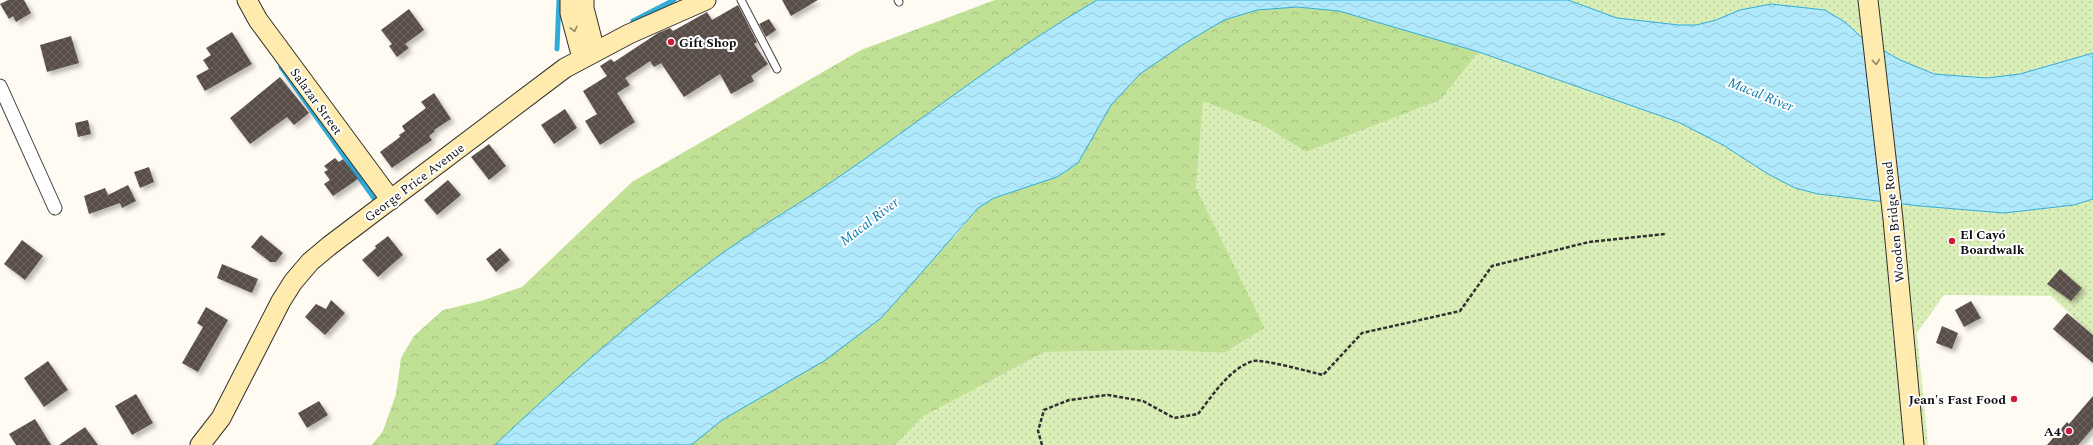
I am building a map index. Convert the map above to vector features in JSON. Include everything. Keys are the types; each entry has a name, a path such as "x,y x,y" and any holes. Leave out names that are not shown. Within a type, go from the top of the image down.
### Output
{"main road":[{"name":"Salazar Street","path":"247,0 263,26 391,200"},
{"path":"570,0 570,13 588,55"},
{"path":"584,0 588,55"},
{"name":"George Price Avenue","path":"200,445 221,418 281,301 293,282 310,262 546,80 588,55 706,0"},
{"name":"Wooden Bridge Road","path":"1868,0 1893,219 1914,445"}],"street":[{"path":"0,86 54,208"}],"lane":[{"path":"741,0 777,69"}],"path":[{"path":"1042,445 1038,431 1044,410 1069,400 1108,395 1143,401 1174,418 1198,414 1216,391 1237,370 1254,361 1323,375 1362,333 1460,311 1492,266 1589,242 1665,234"}],"green space":[{"path":"995,0 1097,0 996,65 833,181 713,260 601,349 547,396 495,445 372,445 383,431 396,394 401,358 414,336 443,310 481,301 522,287 632,182 861,50"},
{"path":"1568,0 2093,0 2093,53 2020,74 1987,78 1934,74 1898,59 1861,37 1845,22 1825,10 1771,4 1740,10 1716,20 1696,25 1679,25 1616,18"},
{"path":"1297,7 1339,11 1479,52 1440,100 1306,152 1261,124 1203,101 1196,188 1265,328 1224,353 1157,350 1045,352 922,417 895,445 691,445 722,420 766,394 955,236 978,208 994,198 1057,177 1078,163 1111,105 1140,74 1182,45 1224,20 1257,10"},
{"path":"1479,52 1678,122 1723,145 1768,174 1818,194 1920,206 2004,213 2074,205 2093,199 2093,335 2051,296 1944,295 1917,333 1928,445 895,445 922,417 1045,352 1157,350 1224,353 1265,328 1196,188 1203,100 1261,124 1306,152 1440,100"}],"water":[{"name":"Macal River","path":"1097,0 1568,0 1617,18 1679,25 1696,25 1716,20 1740,10 1771,4 1825,10 1845,22 1861,37 1898,59 1934,74 1987,78 2020,74 2093,53 2093,199 2074,205 2004,213 1920,206 1818,194 1795,188 1768,174 1723,145 1678,122 1479,52 1339,11 1297,7 1257,10 1224,20 1182,45 1140,74 1111,105 1078,163 1057,177 994,198 978,208 881,318 824,361 722,420 691,445 495,445 547,396 601,349 713,260 833,181 996,65"}],"building":[{"path":"8,0 24,0 31,13 16,22 13,16 9,19 0,4"},
{"path":"782,0 818,0 791,16"},
{"path":"738,5 757,42 754,44 768,64 751,76 754,81 731,94 720,74 684,97 661,63 654,67 650,61 625,78 630,85 617,93 635,122 600,145 585,121 597,114 583,91 607,76 600,66 611,59 614,62 658,33 670,28 673,31 707,12 712,20"},
{"path":"409,9 424,30 405,44 409,48 397,57 389,46 392,44 381,30"},
{"path":"769,19 776,30 766,37 759,24"},
{"path":"232,32 252,64 205,91 196,76 209,69 203,60 211,55 206,48"},
{"path":"71,36 79,63 47,72 40,45"},
{"path":"280,77 309,113 294,125 287,117 250,144 230,118"},
{"path":"434,93 451,119 434,130 435,131 429,136 432,140 392,168 380,152 400,137 399,135 405,131 402,126 426,108 421,102"},
{"path":"565,109 577,128 554,144 541,125"},
{"path":"88,120 91,134 78,137 75,123"},
{"path":"489,144 506,166 489,180 471,157"},
{"path":"335,158 339,162 343,159 358,179 333,196 324,184 330,180 324,172 328,170 324,166"},
{"path":"149,167 154,182 140,188 134,172"},
{"path":"448,180 461,195 437,215 424,200"},
{"path":"128,185 136,201 122,208 120,203 89,214 84,196 105,188 108,195"},
{"path":"261,235 283,253 276,262 270,262 251,247"},
{"path":"388,236 403,255 378,277 362,260 376,248 375,246"},
{"path":"22,240 43,256 25,280 4,264"},
{"path":"500,248 510,260 496,272 486,259"},
{"path":"222,264 258,279 252,293 217,278"},
{"path":"2060,269 2082,288 2071,301 2047,284"},
{"path":"331,300 345,313 325,335 305,317 316,304 326,309"},
{"path":"1971,301 1981,318 1964,327 1955,310"},
{"path":"206,307 228,320 198,372 182,363 203,327 197,323"},
{"path":"2067,313 2093,335 2093,363 2053,329"},
{"path":"1942,326 1958,333 1952,349 1936,343"},
{"path":"48,361 68,390 44,407 24,378"},
{"path":"136,394 153,423 132,435 115,406"},
{"path":"2093,396 2093,428 2078,445 2047,445 2067,422 2069,424"},
{"path":"319,401 328,415 307,428 298,413"},
{"path":"35,419 51,445 16,445 9,434"},
{"path":"85,427 98,445 59,445"}],"waterway":[{"path":"557,49 559,0"},
{"path":"633,21 674,0"},
{"path":"281,67 376,201"}],"place":[{"name":"Gift Shop","path":"671,42"},
{"name":"El Cayó Boardwalk","path":"1952,241"},
{"name":"Jean's Fast Food","path":"2014,399"},
{"name":"A4","path":"2069,431"}]}
